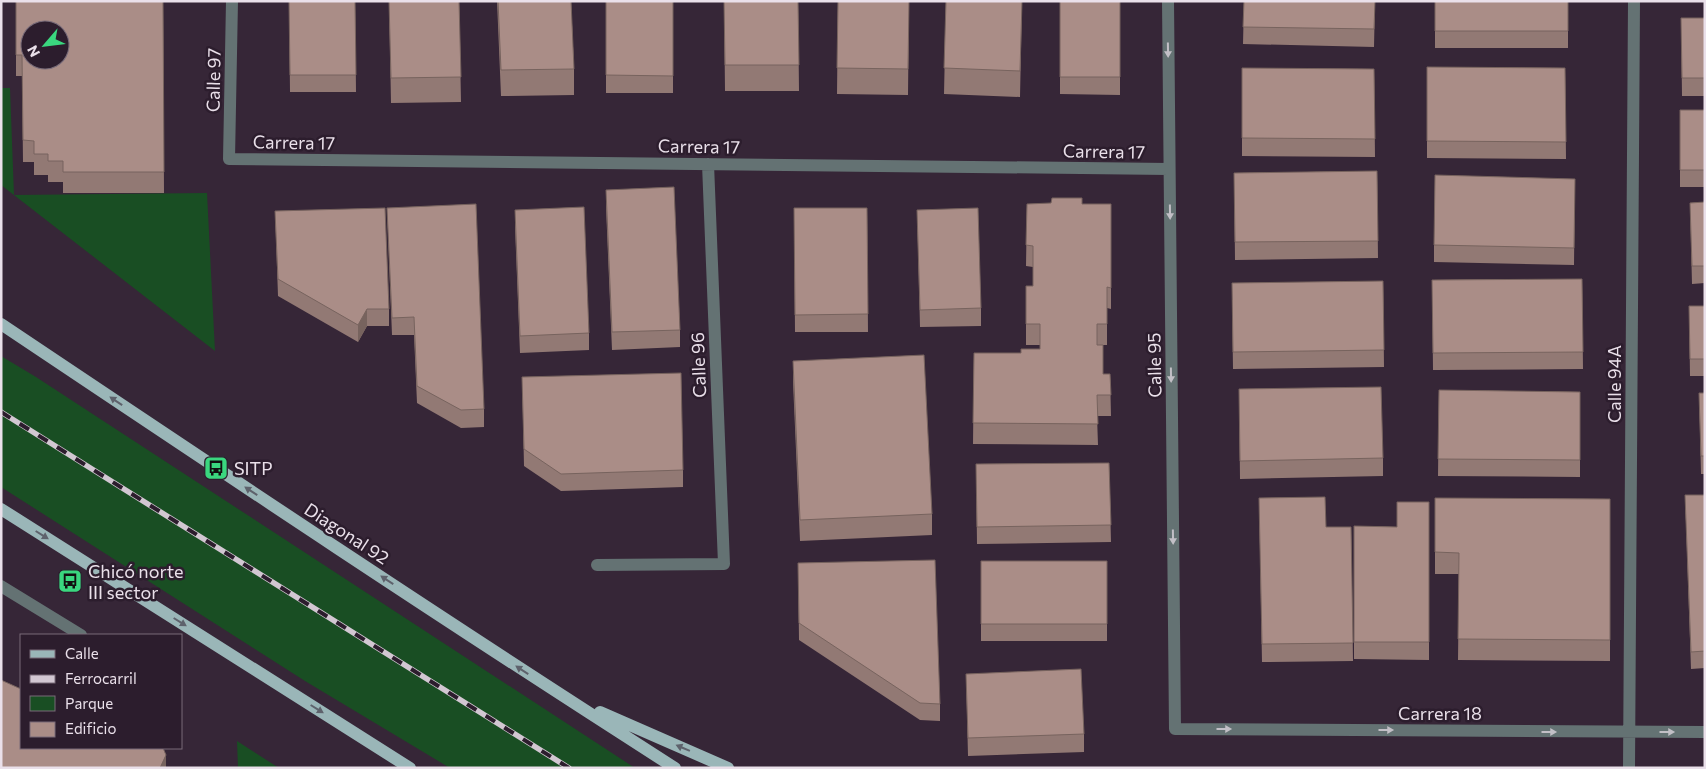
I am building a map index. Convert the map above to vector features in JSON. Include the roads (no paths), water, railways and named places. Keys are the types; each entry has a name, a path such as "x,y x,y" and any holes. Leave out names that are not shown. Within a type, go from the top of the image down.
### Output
{"main road":[{"name":"Diagonal 92","path":"1,324 230,477 676,768"},
{"path":"1,509 410,768"},
{"path":"563,696 728,768"}],"street":[{"name":"Calle 97","path":"229,159 232,1"},
{"name":"Calle 95","path":"1168,1 1175,729"},
{"name":"Calle 94A","path":"1629,768 1634,1"},
{"name":"Carrera 17","path":"229,159 1169,169"},
{"name":"Calle 96","path":"597,565 724,564 708,164"},
{"path":"1,586 79,634"},
{"name":"Carrera 18","path":"1175,729 1705,732"}],"railway":[{"path":"1,412 569,768"}],"place":[{"name":"SITP","path":"216,468"},
{"name":"Chicó norte III sector","path":"70,581"}]}
